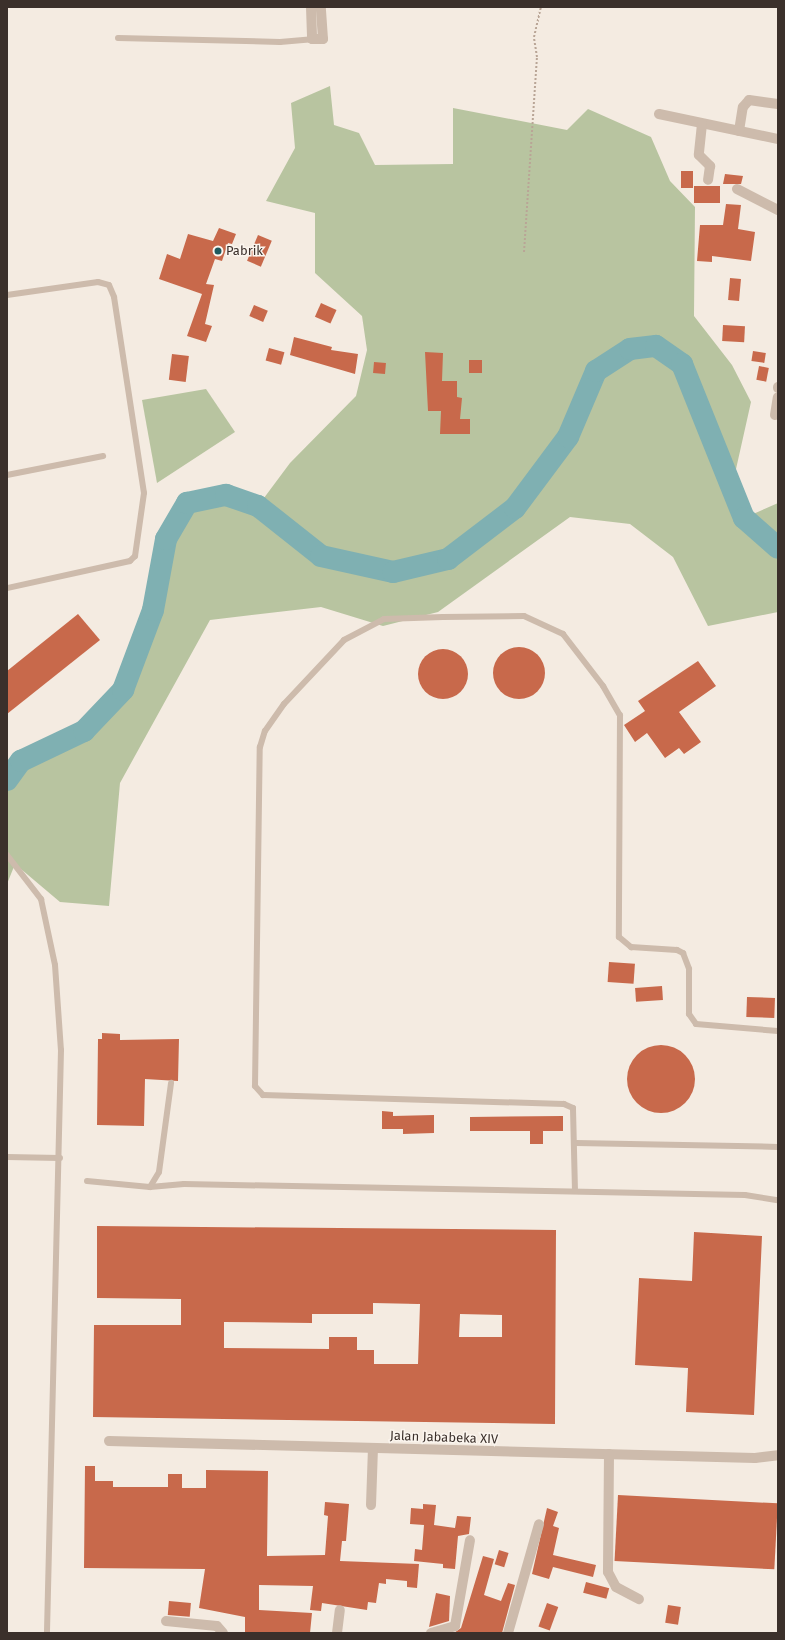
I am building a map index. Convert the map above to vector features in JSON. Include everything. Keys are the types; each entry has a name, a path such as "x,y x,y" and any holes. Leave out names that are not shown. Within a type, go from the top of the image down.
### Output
{"street":[{"path":"311,7 312,39 323,39 321,7"},
{"path":"738,131 743,107 749,100 778,104"},
{"path":"659,114 778,139"},
{"path":"702,124 699,155 710,166 708,180"},
{"path":"737,189 778,210"},
{"path":"775,415 778,396"},
{"name":"Jalan Jababeka XIV","path":"110,1441 755,1458 778,1455"},
{"path":"371,1505 373,1449"},
{"path":"609,1454 608,1572 616,1587 639,1599"},
{"path":"508,1633 539,1524"},
{"path":"431,1633 455,1626 470,1540"},
{"path":"337,1633 340,1610"},
{"path":"166,1622 218,1626 223,1633"}],"lane":[{"path":"118,38 280,42 312,39"},
{"path":"7,295 98,282 109,285 114,297 144,493 135,556 130,561 7,588"},
{"path":"7,475 103,456"},
{"path":"575,1191 576,1143 574,1108 564,1104 263,1095 255,1086 260,747 265,731 284,704 319,663 350,637 384,619 465,616 524,616 563,634 603,686 620,715 619,937 631,947 677,950 683,954 690,969 689,1014 696,1024 778,1031"},
{"path":"7,855 41,899 55,965 61,1050 60,1158 47,1633"},
{"path":"150,1187 159,1172 172,1083"},
{"path":"576,1143 778,1147"},
{"path":"7,1157 60,1158"},
{"path":"87,1181 150,1187 184,1184 575,1191 745,1195 778,1200"}],"path":[{"path":"524,252 537,57 534,37 541,7"}],"green space":[{"path":"330,86 334,125 359,133 375,165 453,164 453,108 567,130 588,109 651,137 670,181 695,207 694,316 732,365 751,402 732,487 744,518 778,503 778,612 708,626 673,557 630,524 570,517 438,612 383,626 321,607 210,620 120,783 109,906 60,902 15,864 7,884 7,780 21,761 84,731 123,690 153,610 166,539 187,503 226,495 258,506 290,463 356,396 367,350 362,316 315,273 315,213 266,201 295,148 291,103"},
{"path":"206,389 235,432 157,483 142,400"}],"building":[{"path":"681,171 693,171 693,188 681,188"},
{"path":"725,174 743,176 741,184 723,184"},
{"path":"694,186 720,186 720,203 694,203"},
{"path":"726,204 741,205 738,229 755,232 751,261 712,256 712,262 697,261 700,225 723,225"},
{"path":"219,228 236,234 232,244 228,243 222,261 215,259 206,284 214,285 205,324 212,326 206,342 187,336 202,294 159,279 167,254 180,259 188,234 213,241"},
{"path":"258,235 272,241 261,267 247,261"},
{"path":"730,278 741,279 739,301 728,300"},
{"path":"321,303 337,310 330,324 315,317"},
{"path":"254,305 268,311 263,322 249,316"},
{"path":"723,325 745,326 744,342 722,341"},
{"path":"294,337 332,347 331,350 358,354 355,374 290,355"},
{"path":"269,348 284,352 281,365 266,361"},
{"path":"753,351 766,353 764,363 751,361"},
{"path":"425,352 443,353 442,381 457,381 457,397 462,398 460,419 470,419 470,434 440,434 441,411 428,411"},
{"path":"172,354 189,356 186,382 169,380"},
{"path":"469,360 482,360 482,373 469,373"},
{"path":"374,362 386,363 385,374 373,373"},
{"path":"759,366 769,368 766,382 756,380"},
{"path":"78,614 100,640 7,714 7,671"},
{"path":"514,647 524,647 538,654 545,668 545,678 538,692 524,699 514,699 504,695 497,688 493,678 493,668 497,658 504,651"},
{"path":"438,649 448,649 461,656 468,669 468,679 461,692 448,699 438,699 429,695 422,688 418,679 418,669 422,660 429,653"},
{"path":"698,661 716,686 679,712 701,742 684,754 679,748 665,758 647,733 635,742 624,725 645,711 638,701"},
{"path":"609,962 635,964 634,984 608,982"},
{"path":"662,986 663,1000 636,1002 635,988"},
{"path":"747,997 775,998 774,1018 746,1017"},
{"path":"102,1033 120,1034 120,1040 179,1039 178,1081 145,1079 144,1126 97,1125 98,1039 102,1039"},
{"path":"654,1045 668,1045 680,1050 690,1060 695,1072 695,1086 690,1098 680,1108 668,1113 654,1113 642,1108 632,1098 627,1086 627,1072 632,1060 642,1050"},
{"path":"382,1111 393,1112 393,1116 434,1115 434,1133 403,1134 403,1129 382,1129"},
{"path":"563,1116 563,1131 543,1131 543,1144 530,1144 530,1131 470,1131 470,1117"},
{"path":"97,1226 556,1230 555,1424 93,1417 94,1325 181,1325 181,1299 97,1298","holes":["373,1303 420,1304 418,1364 374,1364 374,1350 357,1350 357,1337 329,1337 329,1349 224,1348 224,1322 312,1323 312,1314 373,1314","460,1314 502,1315 502,1337 459,1337"]},
{"path":"694,1232 762,1236 754,1415 686,1412 688,1368 635,1365 639,1278 692,1281"},
{"path":"85,1466 95,1466 95,1481 113,1481 113,1487 168,1487 168,1474 182,1474 182,1488 206,1488 206,1470 268,1471 267,1556 325,1555 328,1516 324,1515 325,1502 349,1504 346,1541 342,1541 340,1561 419,1564 417,1588 407,1587 407,1581 386,1579 386,1584 379,1583 376,1603 368,1602 367,1610 322,1603 321,1611 310,1610 313,1586 259,1585 259,1610 312,1613 310,1633 245,1632 245,1617 199,1608 205,1569 84,1568"},
{"path":"618,1495 778,1503 774,1569 615,1561"},
{"path":"423,1504 436,1505 434,1525 455,1528 457,1516 471,1517 469,1534 458,1536 455,1569 443,1568 443,1564 414,1561 415,1549 422,1550 424,1525 410,1524 411,1508 423,1509"},
{"path":"547,1508 558,1512 553,1526 559,1528 553,1555 596,1565 593,1577 553,1567 549,1579 532,1574"},
{"path":"499,1550 509,1553 504,1567 495,1564"},
{"path":"483,1556 494,1559 484,1595 501,1601 508,1583 515,1585 502,1633 454,1633 461,1628"},
{"path":"586,1582 609,1588 606,1599 583,1593"},
{"path":"436,1593 450,1596 449,1621 429,1627"},
{"path":"169,1601 191,1603 190,1617 168,1615"},
{"path":"547,1603 558,1607 550,1631 538,1626"},
{"path":"668,1605 681,1607 678,1625 665,1623"}],"waterway":[{"path":"7,780 21,761 84,731 123,690 153,610 166,539 187,503 226,495 258,506 321,556 393,572 448,559 515,508 568,437 596,371 630,349 656,346 682,364 744,518 778,548"}],"place":[{"name":"Pabrik","path":"218,251"}]}
